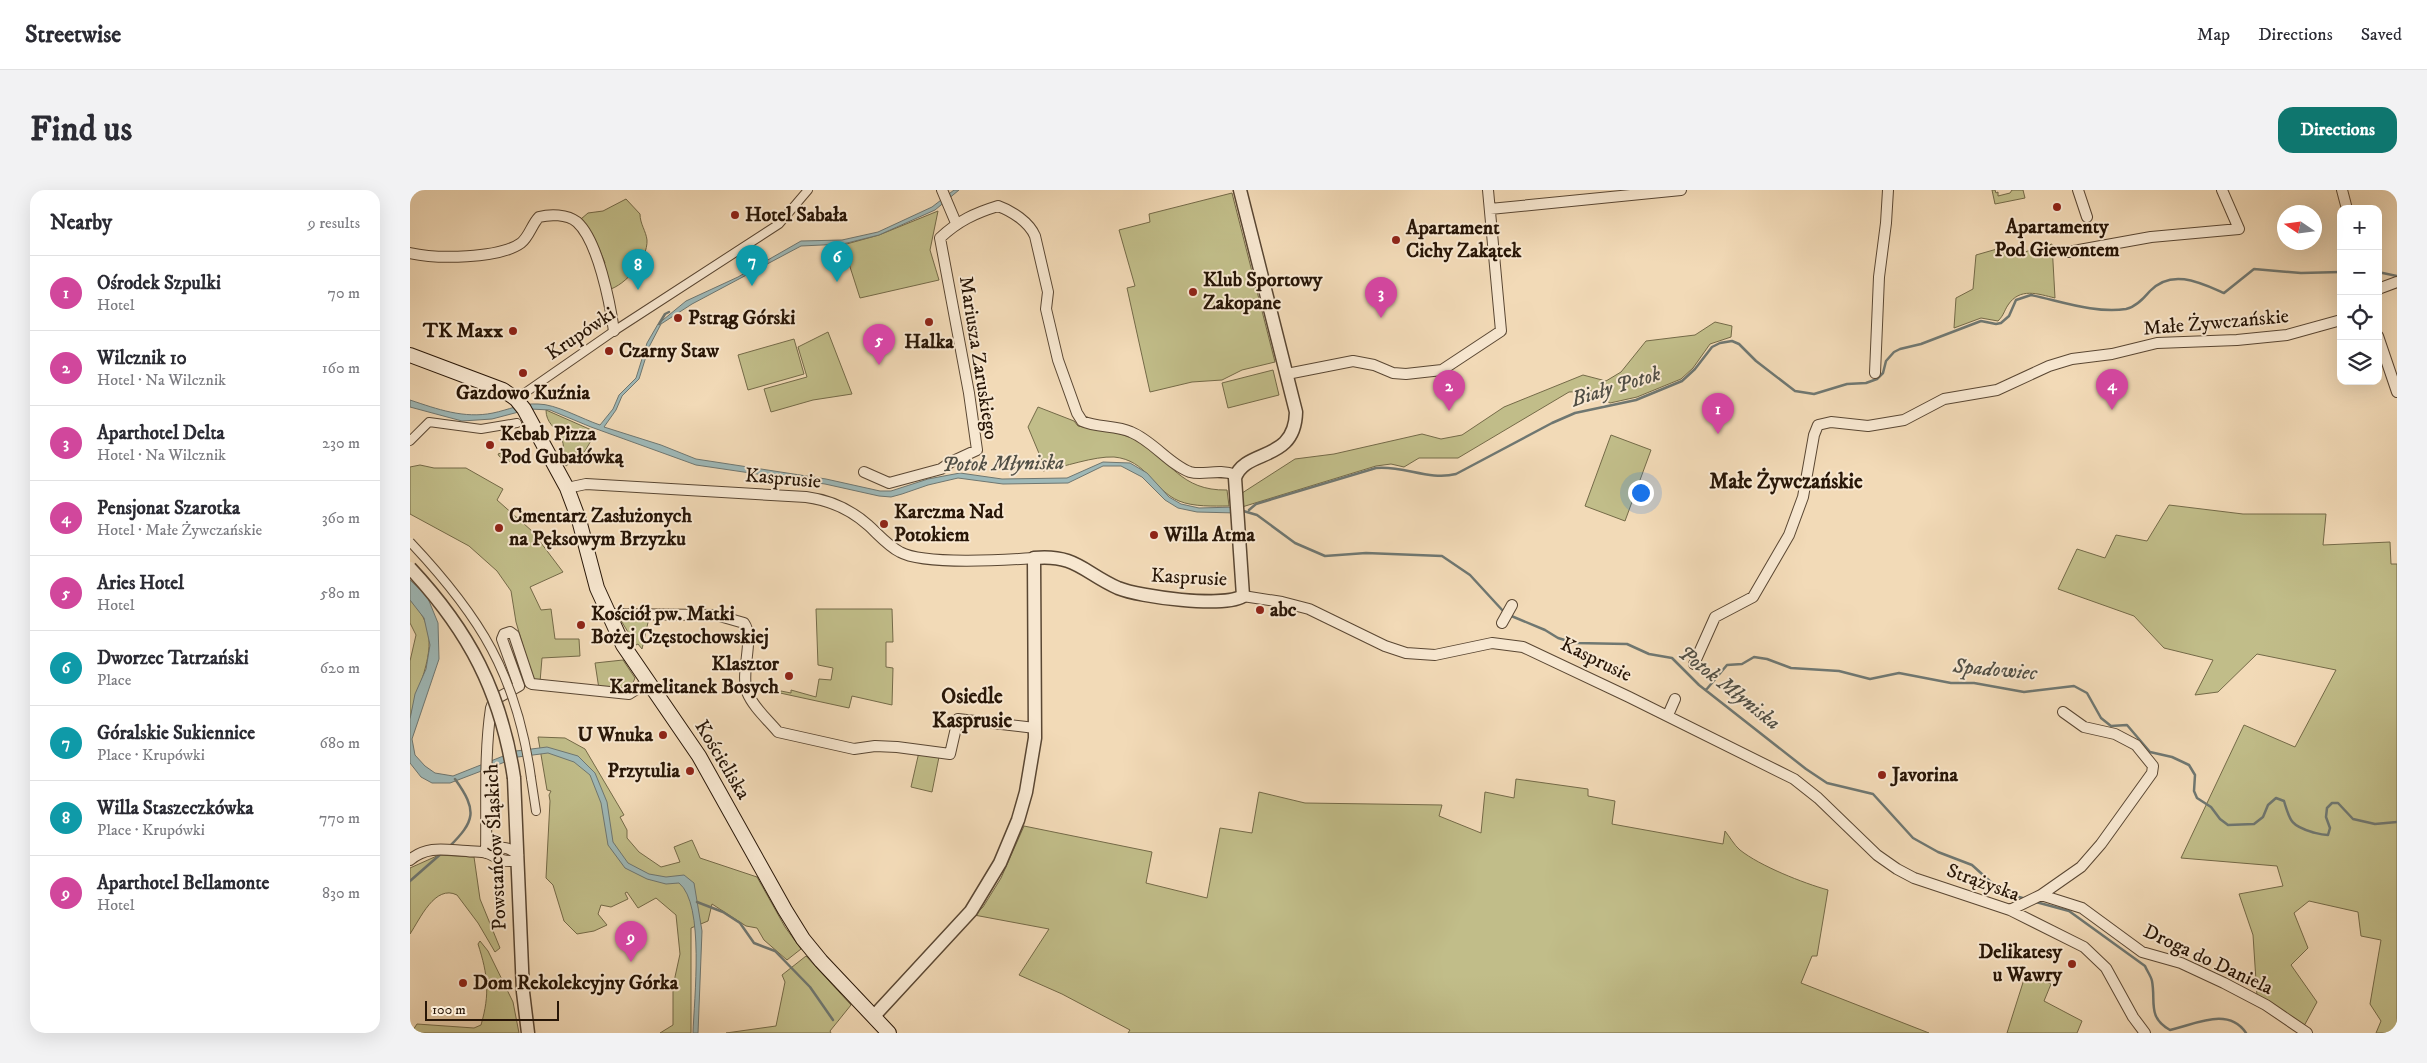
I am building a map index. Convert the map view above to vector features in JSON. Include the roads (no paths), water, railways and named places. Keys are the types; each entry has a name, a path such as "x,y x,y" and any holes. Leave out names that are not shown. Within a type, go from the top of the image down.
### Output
{"main road":[{"path":"410,355 500,388 520,410"},
{"name":"Kościeliska","path":"520,410 566,488 608,614 623,644 699,756 794,924 821,961 889,1033"}],"street":[{"name":"Krupówki","path":"520,410 614,331 779,224 808,190"},
{"path":"1240,190 1296,412 1290,436 1276,450 1243,465 1236,475 1235,499 1241,555 1242,596"},
{"path":"1287,374 1353,361 1368,363 1400,374 1442,370 1501,331 1488,190"},
{"path":"1490,209 1681,190"},
{"path":"1875,373 1879,277 1888,190"},
{"path":"2078,190 2087,217"},
{"path":"2068,252 2151,237 2239,230 2222,190"},
{"path":"2342,190 2346,205"},
{"path":"943,193 956,223 998,206 1020,219 1032,229 1048,292 1046,308 1058,360 1077,413 1082,421 1131,432 1156,446 1179,467 1192,472 1221,471 1236,475"},
{"path":"410,253 440,257 468,256 506,250 522,243 539,218 554,215 571,218 581,227 595,253 614,331"},
{"name":"Mariusza Zaruskiego","path":"864,472 889,483 941,469 950,462 977,450 969,393 940,238 956,223"},
{"path":"2382,288 2397,282"},
{"name":"Małe Żywczańskie","path":"1694,664 1715,616 1753,597 1789,535 1799,512 1814,435 1818,425 1831,422 1868,426 1904,420 1944,399 1998,390 2050,366 2072,360 2112,354 2157,343 2237,340 2287,335 2337,321"},
{"path":"2379,340 2397,392"},
{"path":"410,441 429,422 481,430 520,410"},
{"name":"Kasprusie","path":"566,488 580,484 594,484 806,496 825,500 849,510 891,546 909,556 993,561 1054,556 1069,560 1114,586 1144,595 1200,601 1236,599 1242,596 1282,602 1309,609 1384,646 1410,654 1435,655 1492,644 1526,647 1794,779"},
{"name":"Powstańców Śląskich","path":"410,542 448,584 485,634 496,655 518,707 536,810"},
{"path":"874,1016 960,924 995,872 1008,845 1024,801 1031,769 1035,728 1034,558"},
{"name":"Powstańców Śląskich","path":"410,568 447,611 484,670 503,720 514,778 523,992 528,1033"},
{"path":"1502,623 1512,605"},
{"path":"608,614 716,614 744,623 749,634 746,662 747,692 778,732 854,749 875,746 898,747 950,754 958,719 1035,728"},
{"path":"486,853 488,805 486,780 492,703 518,686 502,639 504,634 510,632 514,635 530,683 532,684 629,694 648,682"},
{"path":"1668,716 1675,699"},
{"path":"2010,910 2038,896 2081,866 2101,844 2152,773 2153,766 2136,744 2115,734 2084,727 2063,712"},
{"name":"Strążyska","path":"1794,779 1818,798 1877,855 1897,870 1914,878 2010,910 2072,940 2097,958 2109,971 2133,1017 2145,1033"},
{"path":"410,860 420,852 434,849 486,853 497,847 512,849 518,856"},
{"name":"Droga do Daniela","path":"2038,896 2082,908 2142,952 2181,963 2224,984 2266,1005 2307,1033"}],"water":[{"path":"954,190 959,190 935,210 879,235 843,244 801,246 692,304 661,324 649,347 639,379 622,396 616,410 604,427 661,445 696,459 826,479 880,491 891,491 928,479 960,473 1002,479 1067,478 1103,462 1130,463 1147,473 1169,497 1181,504 1199,508 1236,507 1236,513 1197,512 1178,508 1165,500 1142,477 1121,466 1103,466 1068,483 1003,484 958,478 891,497 825,484 696,465 550,410 530,409 492,419 462,421 410,407 410,400 451,412 482,415 538,404 561,409 600,425 613,409 619,395 636,378 647,343 658,324 686,301 738,277 801,241 842,240 878,232 932,207"},
{"path":"410,580 427,596 438,623 439,659 412,739 415,755 435,773 453,776 516,751 547,747 578,756 595,773 607,802 613,842 628,863 649,874 666,877 684,875 694,883 702,931 698,1033 693,1033 696,977 695,931 687,894 679,883 666,884 647,879 625,868 608,845 601,803 590,775 574,762 548,753 518,757 450,783 432,783 421,777 410,763 410,719 415,694 426,669 430,645 424,618 410,600"}],"waterway":[{"name":"Biały Potok","path":"1249,510 1256,504 1376,468 1396,469 1436,476 1456,474 1552,423 1575,413 1636,400 1682,381 1695,369 1712,347 1720,343 1732,341 1739,344 1756,361 1795,391 1814,394 1847,384 1866,383 1877,379 1883,373 1886,361 1894,352 1900,349 1921,344 1981,321 2001,323 2009,316 2016,300 2031,295 2090,308 2114,310 2133,306 2159,284 2168,280 2177,279 2196,282 2224,293 2254,269 2301,273 2337,272"},
{"name":"Biały Potok","path":"2382,273 2397,276"},
{"path":"659,324 665,314 669,312"},
{"name":"Potok Młyniska","path":"1240,510 1257,515 1295,543 1325,556 1366,553 1442,556 1470,575 1504,612"},
{"name":"Potok Młyniska","path":"1509,615 1545,630 1558,638 1575,643 1627,644 1649,654 1672,658 1699,685 1806,769 1827,783 1873,794 1913,838 1938,852 1972,865 2002,892 2026,899"},
{"name":"Spadowiec","path":"1706,690 1727,665 1742,664 1754,657 1767,659 1791,668 1839,671 1870,679 1899,673 1951,683 1974,683 2024,692 2074,686 2087,693 2101,718 2111,726 2127,725 2150,752 2172,757 2189,765 2195,775 2194,791 2197,798 2211,807 2220,819 2228,825 2254,824 2263,817 2268,805 2276,798 2284,801 2288,814 2296,825 2305,830 2320,834 2328,835 2330,828 2326,817 2327,808 2332,803 2338,803 2353,819 2375,824 2397,822"},
{"path":"449,847 464,830 470,815 467,799 455,779"},
{"path":"410,881 443,852"},
{"path":"697,902 723,912 740,923 754,943 775,951 810,987 833,1020"},
{"name":"Potok Młyniska","path":"2036,902 2069,911 2145,966 2152,981 2155,1014 2158,1020 2170,1030 2210,1019 2220,1019 2230,1020 2239,1025 2246,1033"}],"place":[{"name":"Apartamenty Pod Giewontem","path":"2057,207"},
{"name":"Hotel Sabała","path":"735,215"},
{"name":"Apartament Cichy Zakątek","path":"1396,240"},
{"name":"Dworzec Tatrzański","path":"837,282"},
{"name":"Góralskie Sukiennice","path":"752,286"},
{"name":"Willa Staszeczkówka","path":"638,290"},
{"name":"Klub Sportowy Zakopane","path":"1193,292"},
{"name":"Pstrąg Górski","path":"678,318"},
{"name":"Aparthotel Delta","path":"1381,318"},
{"name":"Halka","path":"929,322"},
{"name":"TK Maxx","path":"513,331"},
{"name":"Czarny Staw","path":"609,351"},
{"name":"Aries Hotel","path":"879,365"},
{"name":"Gazdowo Kuźnia","path":"523,373"},
{"name":"Pensjonat Szarotka","path":"2112,410"},
{"name":"Wilcznik 10","path":"1449,411"},
{"name":"Ośrodek Szpulki","path":"1718,434"},
{"name":"Kebab Pizza Pod Gubałówką","path":"490,445"},
{"name":"Karczma Nad Potokiem","path":"884,524"},
{"name":"Cmentarz Zasłużonych na Pęksowym Brzyzku","path":"499,528"},
{"name":"Willa Atma","path":"1154,535"},
{"name":"abc","path":"1260,610"},
{"name":"Kościół pw. Matki Bożej Częstochowskiej","path":"581,625"},
{"name":"Klasztor Karmelitanek Bosych","path":"789,676"},
{"name":"U Wnuka","path":"663,735"},
{"name":"Przytulia","path":"690,771"},
{"name":"Javorina","path":"1882,775"},
{"name":"Aparthotel Bellamonte","path":"631,962"},
{"name":"Delikatesy u Wawry","path":"2072,964"},
{"name":"Dom Rekolekcyjny Górka","path":"463,983"}],"district":[{"name":"Małe Żywczańskie","path":"1786,482"},
{"name":"Osiedle Kasprusie","path":"972,709"}]}
